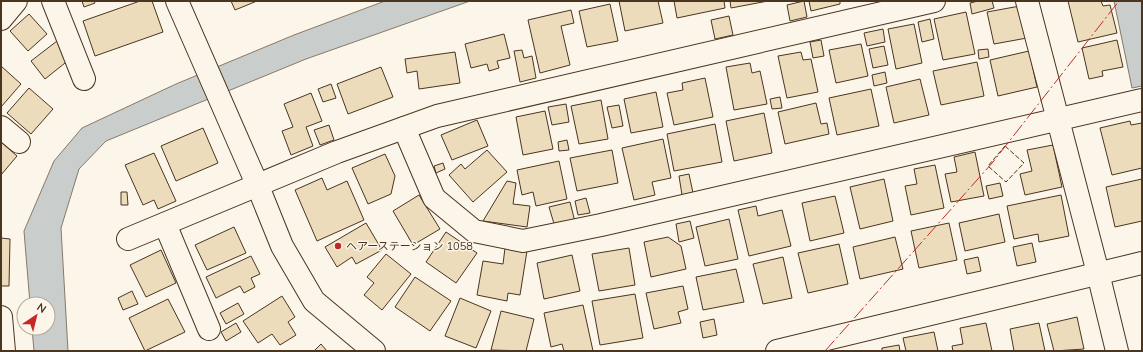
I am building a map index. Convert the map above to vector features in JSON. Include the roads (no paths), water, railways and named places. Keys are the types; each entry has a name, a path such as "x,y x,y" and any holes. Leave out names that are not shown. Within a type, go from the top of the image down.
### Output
{"street":[{"path":"1,19 16,1"},
{"path":"53,1 84,79"},
{"path":"177,1 257,184 282,246 314,301 369,349"},
{"path":"128,239 257,184 436,116 934,1"},
{"path":"1027,1 1117,351"},
{"path":"404,128 434,198 474,231 523,242 1142,100"},
{"path":"1,127 19,142"},
{"path":"165,224 209,329"},
{"path":"777,351 1142,263"},
{"path":"1,317 4,351"}],"place":[{"name":"ヘアーステーション 1058","path":"338,246"}]}
